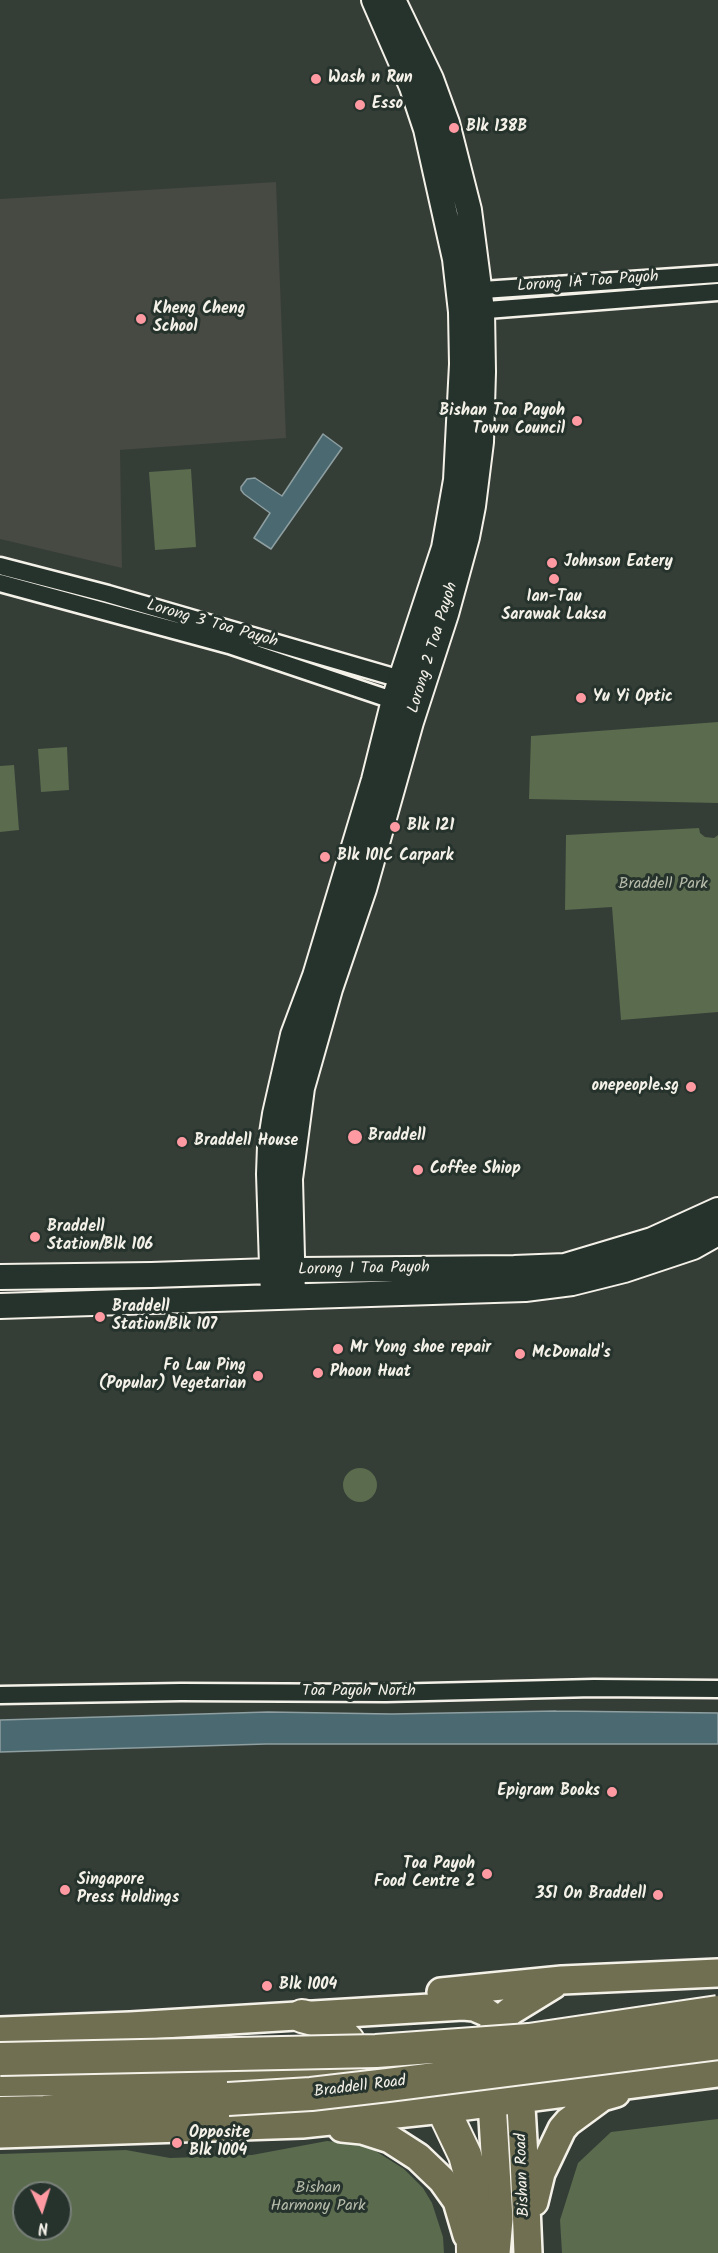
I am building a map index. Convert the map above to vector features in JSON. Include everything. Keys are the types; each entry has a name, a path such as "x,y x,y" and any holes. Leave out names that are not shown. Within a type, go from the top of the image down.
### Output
{"highway":[{"name":"Braddell Road","path":"0,2059 388,2050 529,2040 718,2012"},
{"path":"302,2016 332,2024 348,2041 347,2056 341,2067"},
{"name":"Braddell Road","path":"0,2101 228,2099 311,2094 718,2043"},
{"path":"0,2080 135,2078 341,2067 387,2069 414,2078 443,2109 465,2155 472,2181 472,2253"},
{"path":"0,2113 228,2099"}],"main road":[{"path":"0,2014 432,1993 562,1980 718,1973"},
{"path":"0,2031 462,2006 474,2007 499,2021 526,2000 562,1980"},
{"name":"Bishan Road","path":"495,2253 499,2219 488,2038 499,2021 510,2034 518,2056 528,2253"},
{"name":"Braddell Road","path":"0,2134 302,2124 443,2109 520,2097 718,2073"},
{"path":"528,2253 531,2214 541,2173 562,2129 602,2097 667,2080"},
{"path":"302,2124 362,2130 390,2139 418,2157 442,2181 457,2201 472,2253"}],"street":[{"name":"Lorong 2 Toa Payoh","path":"374,0 412,87 426,129 470,301"},
{"name":"Lorong 2 Toa Payoh","path":"283,1296 269,1155 275,1114 293,1035 315,976 374,780 409,693 444,548 452,504 462,364 470,301 469,210 447,123 427,70 393,0"},
{"name":"Lorong 1A Toa Payoh","path":"470,301 631,280 718,274"},
{"path":"631,280 632,297"},
{"name":"Lorong 1A Toa Payoh","path":"470,301 632,297 718,292"},
{"name":"Lorong 3 Toa Payoh","path":"0,566 108,594 409,693"},
{"name":"Lorong 3 Toa Payoh","path":"0,583 409,693"},
{"name":"Lorong 1 Toa Payoh","path":"0,1277 565,1266 651,1240 718,1210"},
{"name":"Lorong 1 Toa Payoh","path":"0,1305 525,1289 572,1283 624,1270 693,1247 718,1233"},
{"name":"Toa Payoh North","path":"0,1695 182,1692 378,1693 594,1688 718,1689"}],"shaded area":[{"name":"Kheng Cheng School","path":"276,182 286,438 120,450 122,568 0,539 0,199"}],"green space":[{"path":"191,469 196,547 155,550 149,472"},
{"path":"718,722 718,803 529,799 531,736"},
{"path":"67,747 69,790 41,792 38,749"},
{"path":"14,765 19,830 0,832 0,766"},
{"name":"Braddell Park","path":"699,828 700,833 705,837 714,838 718,835 718,1012 621,1020 612,907 565,910 566,835"},
{"path":"360,1468 372,1473 377,1485 372,1497 360,1502 348,1497 343,1485 348,1473"},
{"path":"718,2119 718,2253 562,2253 560,2220 578,2163 611,2132"},
{"name":"Bishan Harmony Park","path":"327,2141 357,2144 374,2150 404,2169 423,2188 432,2203 443,2237 444,2253 0,2253 0,2154 126,2150 170,2158 252,2155"}],"water":[{"path":"323,434 342,448 271,549 254,538 270,513 244,494 241,487 247,479 255,478 282,496"},
{"path":"556,1711 718,1713 718,1744 266,1744 0,1752 0,1720 268,1712 392,1714"}],"place":[{"name":"Wash n Run","path":"316,79"},
{"name":"Esso","path":"360,105"},
{"name":"Blk 138B","path":"454,128"},
{"name":"Kheng Cheng School","path":"141,319"},
{"name":"Bishan Toa Payoh Town Council","path":"577,421"},
{"name":"Johnson Eatery","path":"552,563"},
{"name":"Ian-Tau Sarawak Laksa","path":"554,579"},
{"name":"Yu Yi Optic","path":"581,698"},
{"name":"Blk 121","path":"395,827"},
{"name":"Blk 101C Carpark","path":"325,857"},
{"name":"onepeople.sg","path":"691,1087"},
{"name":"Braddell","path":"355,1137"},
{"name":"Braddell House","path":"182,1142"},
{"name":"Coffee Shiop","path":"418,1170"},
{"name":"Braddell Station/Blk 106","path":"35,1237"},
{"name":"Braddell Station/Blk 107","path":"100,1317"},
{"name":"Mr Yong shoe repair","path":"338,1349"},
{"name":"McDonald's","path":"520,1354"},
{"name":"Phoon Huat","path":"318,1373"},
{"name":"Fo Lau Ping (Popular) Vegetarian","path":"258,1376"},
{"name":"Epigram Books","path":"612,1792"},
{"name":"Toa Payoh Food Centre 2","path":"487,1874"},
{"name":"Singapore Press Holdings","path":"65,1890"},
{"name":"351 On Braddell","path":"658,1895"},
{"name":"Blk 1004","path":"267,1986"},
{"name":"Opposite Blk 1004","path":"177,2143"}]}
